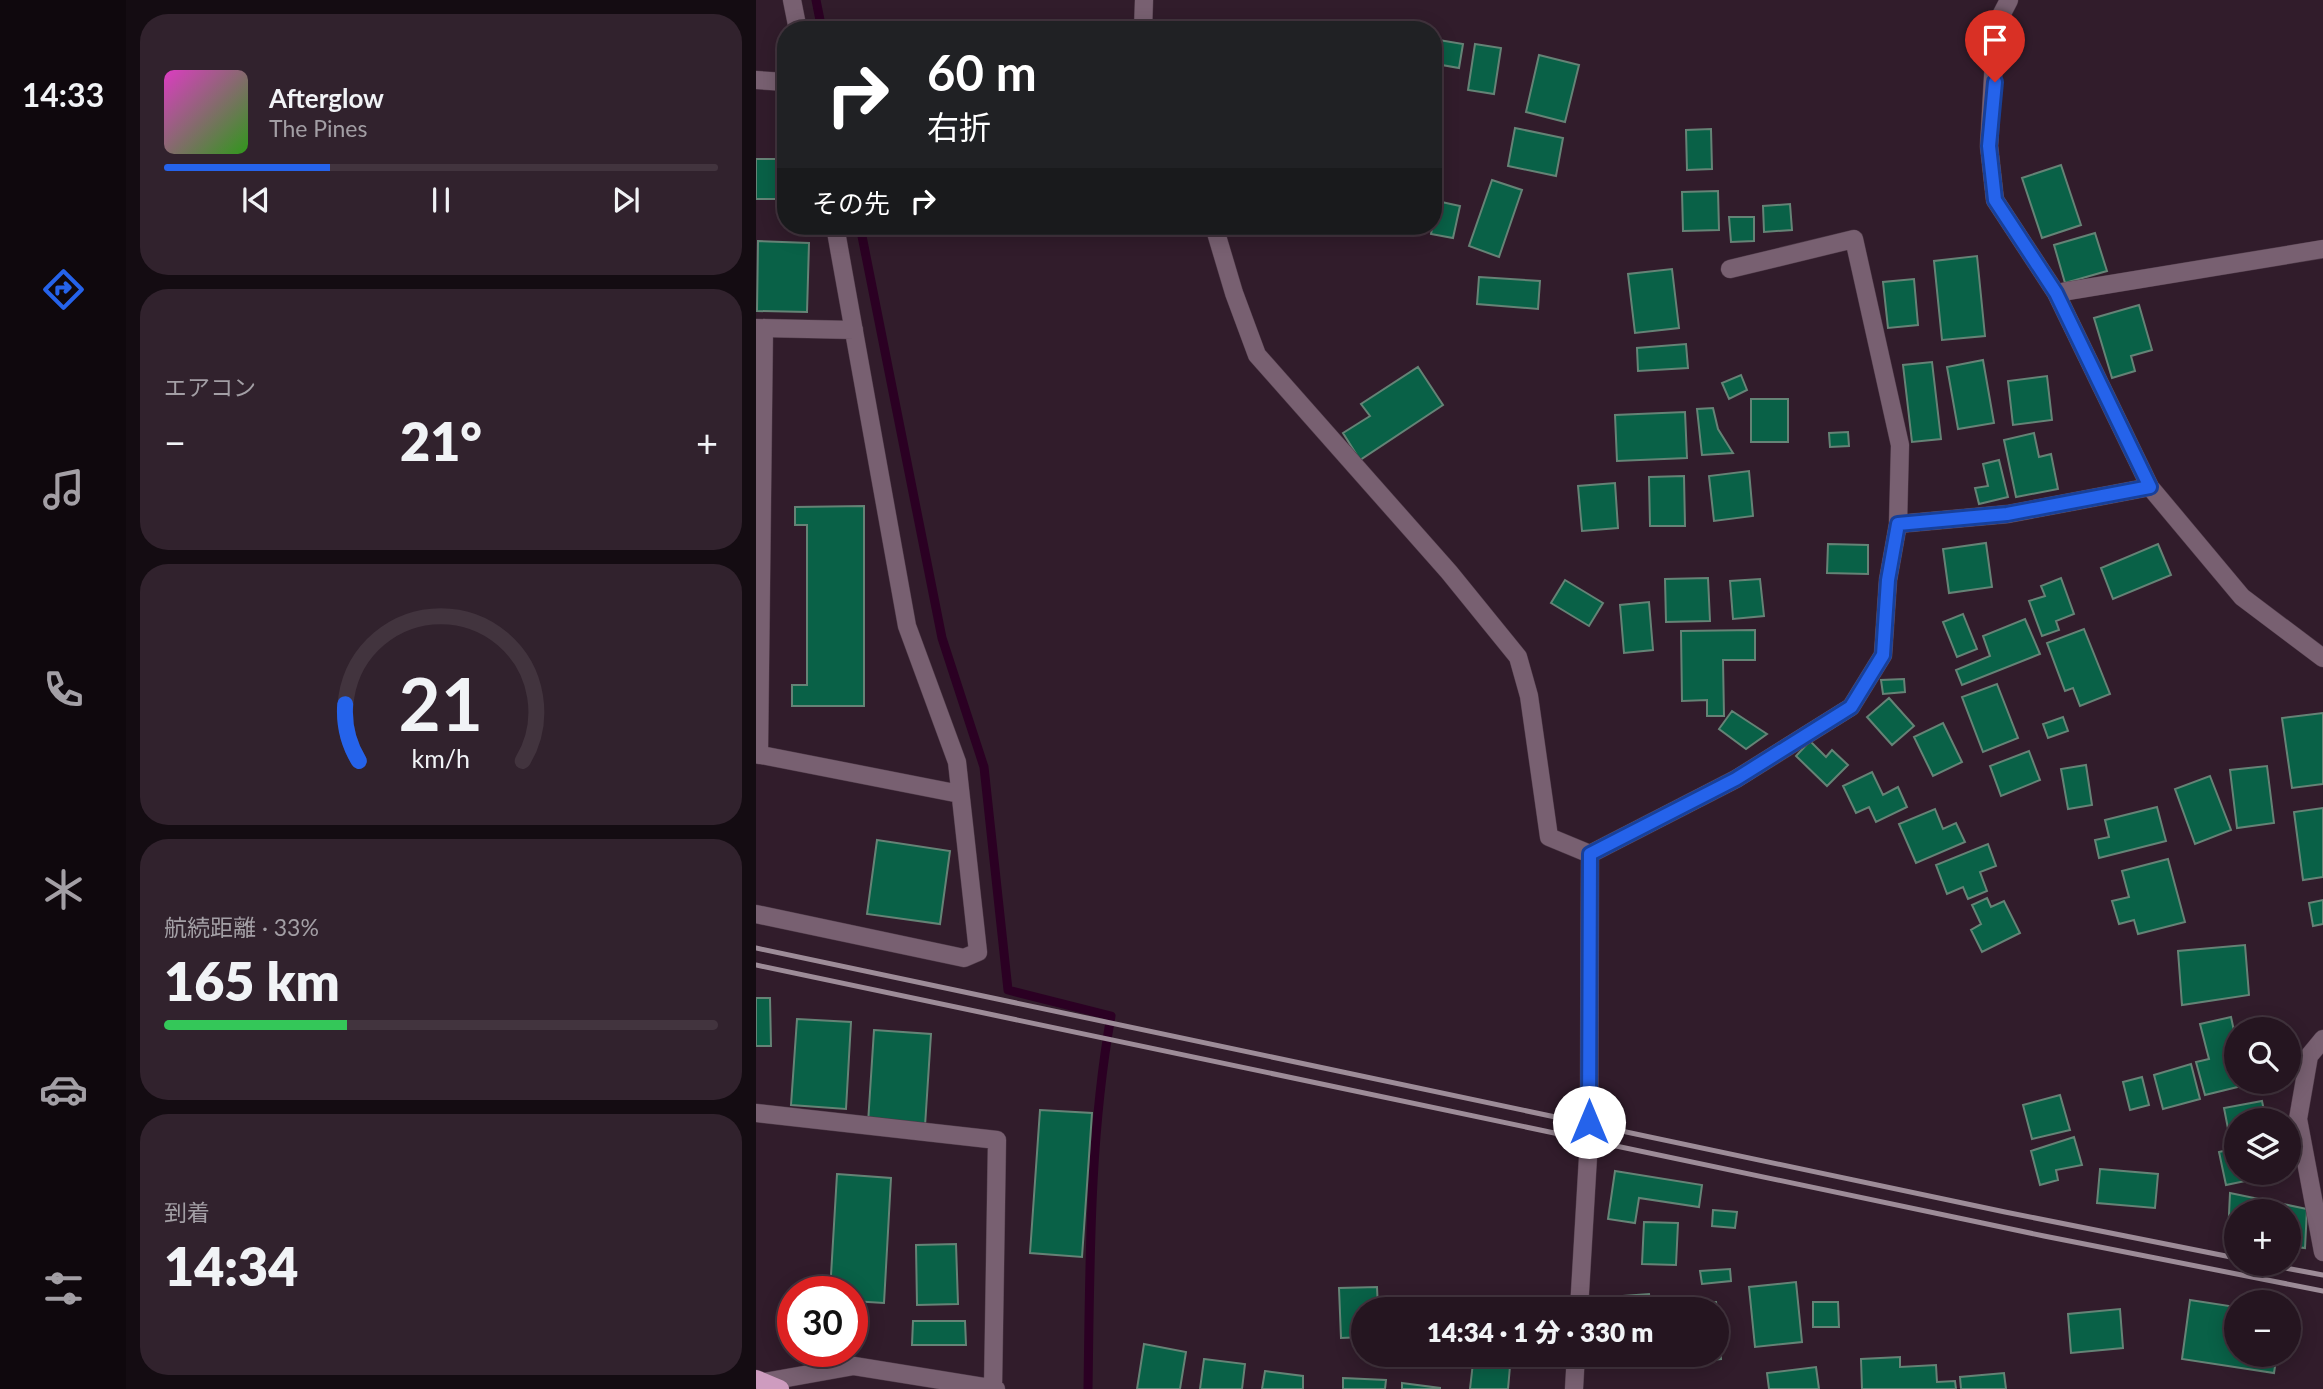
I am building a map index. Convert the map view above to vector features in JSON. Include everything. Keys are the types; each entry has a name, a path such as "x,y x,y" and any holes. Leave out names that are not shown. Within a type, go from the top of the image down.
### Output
{"street":[{"path":"792,0 796,21"},
{"path":"1143,21 1144,0"},
{"path":"2009,0 1996,25 1989,146 1995,200 2056,293 2150,487 2242,597 2323,658"},
{"path":"756,80 777,81"},
{"path":"756,914 964,958 978,952 957,762 908,626 837,235"},
{"path":"1217,235 1257,355 1449,572 1518,657 1529,696 1549,837 1590,854 1736,779 1851,707 1883,655 1888,580 1898,524 1900,445 1854,239 1730,269"},
{"path":"2056,293 2323,249"},
{"path":"854,330 760,328 758,754 960,794"},
{"path":"1898,524 2007,514 2150,487"},
{"path":"1580,1297 1589,1140 1590,854"},
{"path":"2323,1039 2309,1056 2298,1119 2323,1252"},
{"path":"756,1113 997,1140 994,1389 854,1366 767,1383"},
{"path":"1574,1389 1575,1367"}],"building":[{"path":"1442,40 1463,44 1459,68 1442,65"},
{"path":"1475,44 1501,48 1494,94 1468,90"},
{"path":"1539,55 1579,65 1565,122 1526,112"},
{"path":"1515,128 1563,138 1556,176 1508,166"},
{"path":"1711,129 1712,169 1687,170 1686,130"},
{"path":"756,159 777,159 777,199 756,199"},
{"path":"2061,165 2081,225 2042,238 2022,178"},
{"path":"1492,180 1522,190 1499,257 1469,246"},
{"path":"1718,191 1719,230 1683,231 1682,192"},
{"path":"1442,202 1460,206 1453,238 1436,235 1442,235"},
{"path":"1790,204 1792,230 1764,232 1763,206"},
{"path":"1729,217 1754,217 1754,241 1731,242"},
{"path":"2095,233 2107,271 2065,283 2054,245"},
{"path":"758,241 809,243 807,312 757,311"},
{"path":"1977,256 1985,336 1942,340 1934,261"},
{"path":"1672,269 1679,328 1635,333 1628,274"},
{"path":"1479,277 1540,281 1538,309 1477,304"},
{"path":"1914,279 1918,325 1888,328 1883,282"},
{"path":"2139,305 2152,350 2131,356 2135,371 2112,378 2094,318"},
{"path":"1686,344 1688,368 1638,371 1637,348"},
{"path":"1983,360 1994,423 1958,429 1947,367"},
{"path":"1932,362 1941,439 1912,442 1903,365"},
{"path":"1418,367 1443,405 1360,460 1343,433 1370,416 1361,404"},
{"path":"1741,375 1747,390 1729,399 1722,383"},
{"path":"2047,376 2052,420 2013,425 2008,381"},
{"path":"1751,399 1788,399 1788,442 1751,442"},
{"path":"1713,408 1718,429 1733,453 1702,455 1697,409"},
{"path":"1685,412 1687,458 1617,461 1615,415"},
{"path":"1848,432 1849,446 1830,447 1829,433"},
{"path":"2034,433 2039,457 2051,454 2058,489 2016,497 2004,440"},
{"path":"1999,460 2008,497 1979,504 1975,488 1988,486 1983,464"},
{"path":"1749,471 1753,516 1714,521 1709,476"},
{"path":"1684,476 1685,526 1650,526 1649,477"},
{"path":"1615,483 1618,528 1582,531 1578,486"},
{"path":"864,506 864,706 792,706 792,685 807,685 807,525 795,525 795,507"},
{"path":"1986,543 1992,587 1949,593 1943,549"},
{"path":"1828,544 1868,545 1868,574 1827,573"},
{"path":"2158,544 2171,575 2113,599 2101,568"},
{"path":"1708,578 1710,621 1666,622 1665,579"},
{"path":"2061,578 2074,614 2056,621 2059,630 2042,636 2029,601 2045,596 2041,586"},
{"path":"1760,579 1764,616 1733,619 1730,581"},
{"path":"1565,580 1603,603 1589,626 1551,603"},
{"path":"1649,602 1653,650 1624,653 1620,605"},
{"path":"1963,614 1977,649 1957,657 1943,622"},
{"path":"2025,619 2040,654 1962,685 1956,670 1990,656 1983,636"},
{"path":"2084,629 2110,694 2080,706 2073,688 2065,691 2047,643"},
{"path":"1755,630 1755,660 1723,660 1724,716 1707,716 1707,700 1682,701 1681,631"},
{"path":"1904,679 1905,692 1883,694 1881,680"},
{"path":"1997,684 2018,738 1983,752 1962,697"},
{"path":"1889,698 1914,726 1892,745 1867,717"},
{"path":"1732,711 1767,734 1746,749 1719,729"},
{"path":"2323,713 2323,784 2292,788 2282,718"},
{"path":"2063,717 2068,731 2048,738 2043,724"},
{"path":"1943,723 1962,762 1933,776 1914,737"},
{"path":"1810,741 1826,757 1832,750 1848,765 1827,786 1796,756"},
{"path":"2029,751 2040,780 2001,796 1990,766"},
{"path":"2086,765 2092,805 2068,809 2061,769"},
{"path":"2267,766 2274,823 2237,828 2230,770"},
{"path":"1872,772 1883,795 1898,787 1907,807 1876,822 1869,807 1856,813 1843,786"},
{"path":"2210,776 2231,830 2195,844 2175,789"},
{"path":"2157,807 2166,841 2099,858 2095,840 2109,837 2105,820"},
{"path":"2323,808 2323,877 2303,880 2294,812"},
{"path":"1935,809 1943,829 1956,823 1965,842 1916,863 1899,824"},
{"path":"877,840 950,851 940,924 867,914"},
{"path":"1988,844 1996,866 1980,872 1987,891 1968,899 1963,887 1947,894 1936,865"},
{"path":"2168,859 2185,922 2138,934 2134,920 2119,924 2112,901 2129,897 2122,871"},
{"path":"1987,898 1991,907 2004,901 2020,933 1982,952 1971,930 1981,924 1972,905"},
{"path":"2323,900 2323,924 2313,926 2309,903"},
{"path":"2245,945 2249,995 2182,1005 2178,951"},
{"path":"756,998 770,998 771,1046 756,1046"},
{"path":"797,1019 851,1022 846,1109 791,1105"},
{"path":"2224,1019 2224,1090 2205,1095 2196,1062 2209,1059 2200,1024"},
{"path":"874,1030 931,1034 925,1126 868,1123"},
{"path":"2191,1064 2200,1099 2163,1109 2154,1075"},
{"path":"2142,1077 2149,1105 2130,1110 2123,1082"},
{"path":"2060,1095 2070,1130 2032,1139 2023,1105"},
{"path":"2262,1101 2263,1108 2224,1108"},
{"path":"1040,1110 1092,1113 1082,1257 1030,1253"},
{"path":"2074,1137 2082,1165 2056,1170 2058,1180 2040,1185 2031,1151"},
{"path":"2224,1151 2224,1176 2219,1152"},
{"path":"2100,1169 2158,1174 2155,1208 2097,1203"},
{"path":"1615,1171 1702,1185 1699,1207 1639,1198 1635,1223 1608,1219"},
{"path":"837,1174 891,1178 884,1303 868,1302 868,1276 831,1276"},
{"path":"2230,1193 2259,1199 2230,1199"},
{"path":"2301,1208 2307,1209 2305,1248 2301,1248"},
{"path":"1713,1210 1737,1212 1735,1228 1712,1226"},
{"path":"1644,1222 1678,1223 1676,1265 1642,1264"},
{"path":"956,1244 958,1304 917,1305 916,1245"},
{"path":"1730,1269 1731,1281 1702,1284 1700,1271"},
{"path":"1796,1282 1802,1342 1755,1347 1749,1287"},
{"path":"1377,1287 1377,1297 1351,1297 1351,1338 1341,1338 1339,1288"},
{"path":"1649,1294 1649,1297 1609,1297"},
{"path":"2190,1300 2224,1305 2224,1365 2182,1359"},
{"path":"1813,1302 1838,1302 1839,1327 1813,1327"},
{"path":"2120,1309 2123,1348 2071,1353 2068,1314"},
{"path":"913,1321 965,1321 966,1345 912,1345"},
{"path":"1144,1344 1186,1352 1180,1389 1137,1389"},
{"path":"1900,1357 1900,1367 1936,1365 1937,1382 1955,1381 1956,1389 1862,1389 1861,1359"},
{"path":"1204,1359 1245,1364 1242,1389 1200,1389"},
{"path":"1473,1367 1510,1367 1508,1389 1470,1389"},
{"path":"1816,1367 1819,1389 1769,1389 1767,1373"},
{"path":"2235,1367 2275,1367 2274,1373"},
{"path":"1265,1371 1303,1376 1303,1389 1262,1389"},
{"path":"2004,1373 2006,1389 1961,1389 1960,1377"},
{"path":"1343,1378 1386,1380 1385,1389 1343,1389"},
{"path":"1402,1383 1440,1388 1440,1389 1402,1389"}],"waterway":[{"path":"816,0 820,21"},
{"path":"862,235 942,638 984,767 1008,990 1111,1016 1098,1109 1095,1155 1090,1249 1088,1389"}],"railway":[{"path":"756,948 2005,1212 2224,1256"},
{"path":"756,965 2044,1236 2323,1291"},
{"path":"2301,1271 2323,1275"}],"route":[{"path":"1589,1122 1590,854 1736,779 1851,707 1883,655 1888,580 1898,524 2007,514 2150,487 2056,293 1995,200 1989,146 1995,82"}]}
